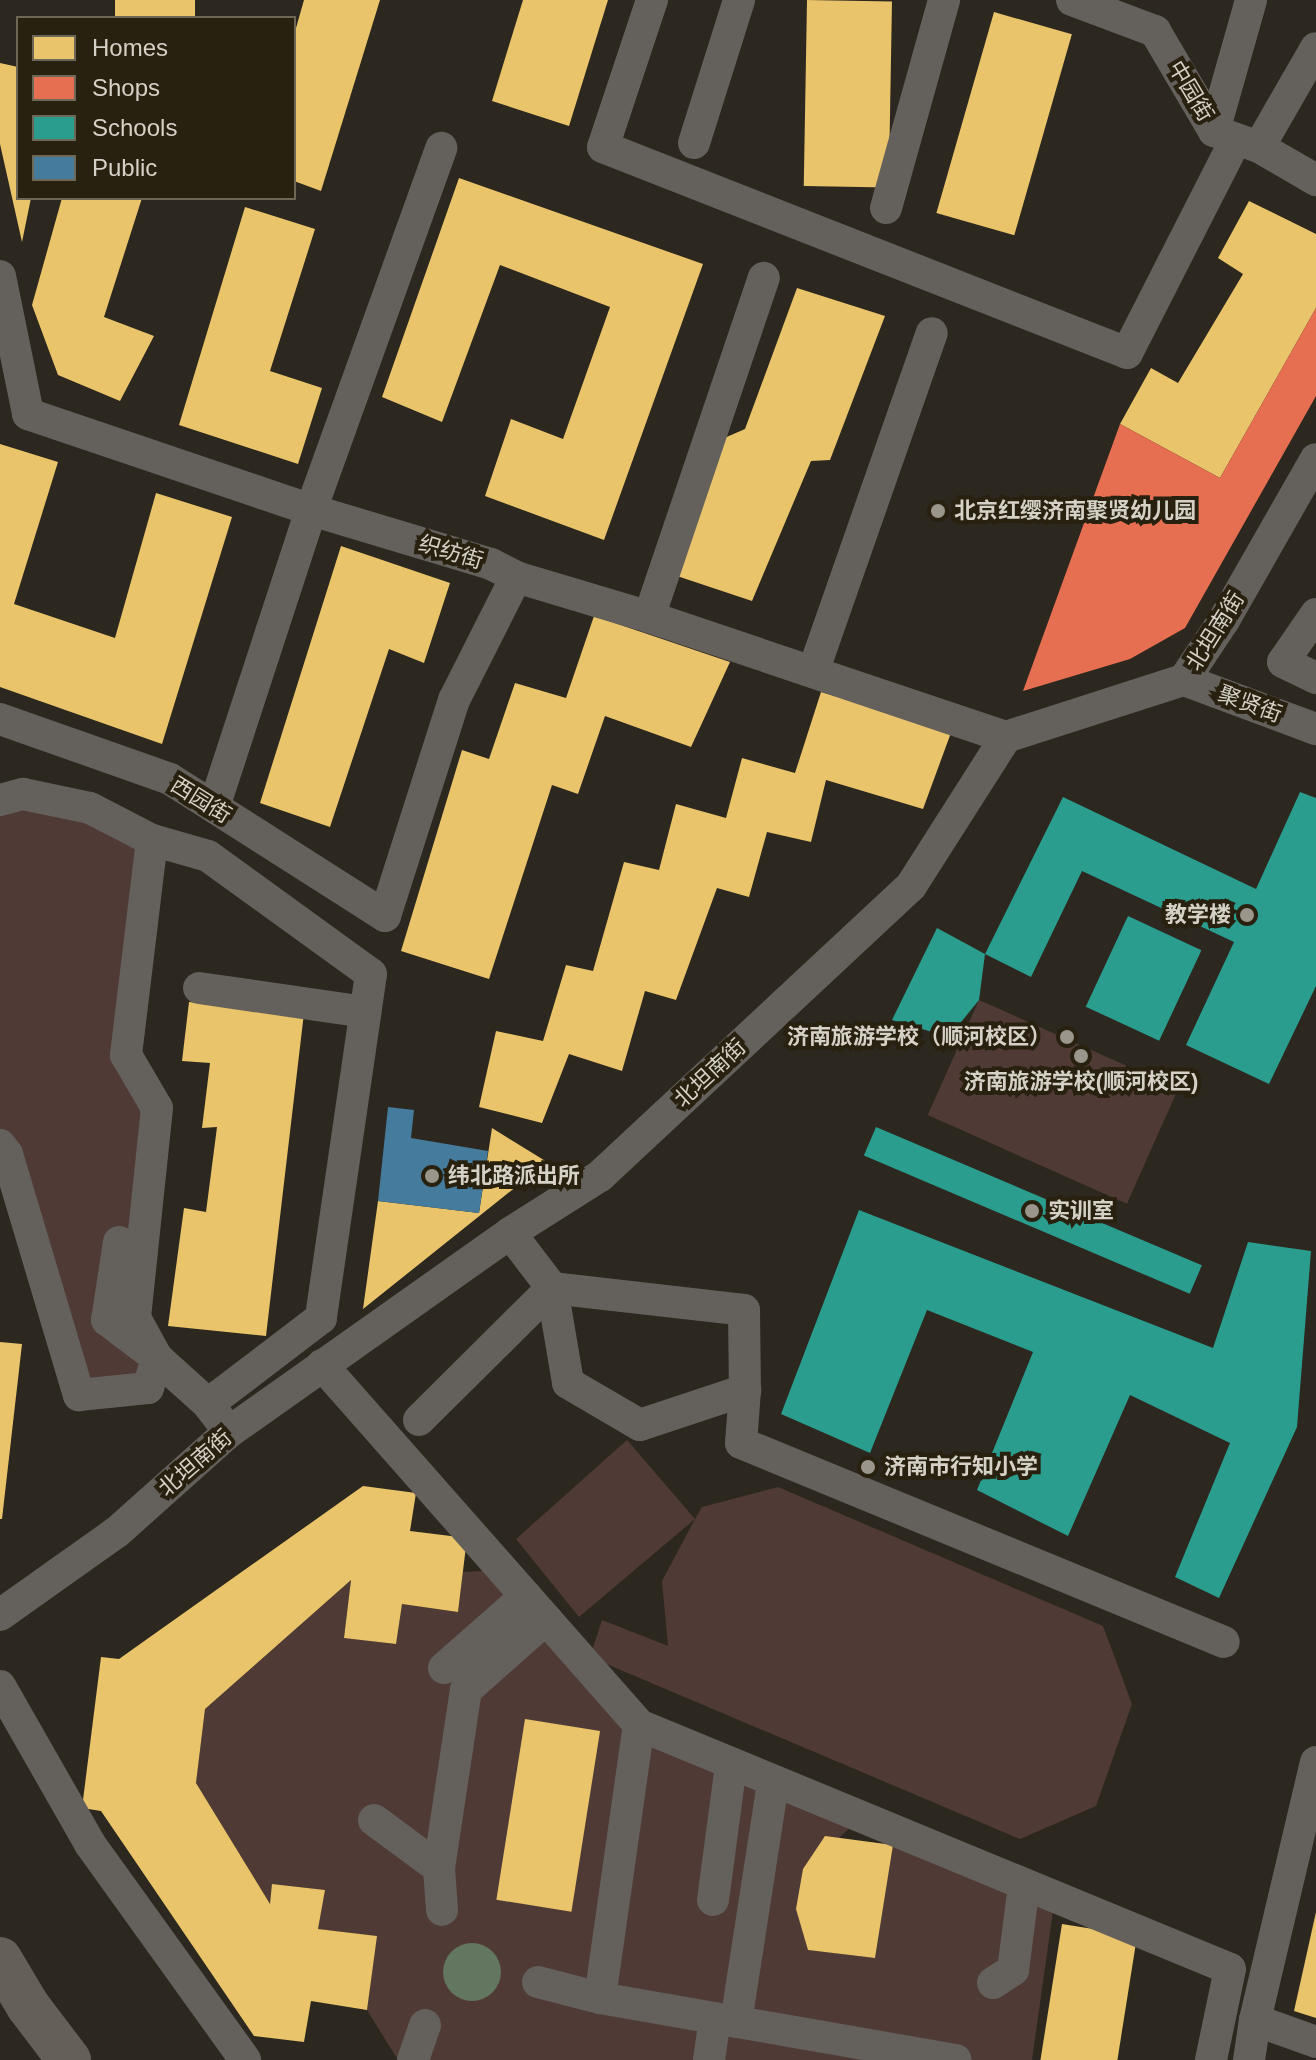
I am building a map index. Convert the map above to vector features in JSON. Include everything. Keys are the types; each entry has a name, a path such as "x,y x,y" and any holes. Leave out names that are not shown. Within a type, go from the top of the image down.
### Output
{"main road":[{"path":"0,1959 28,2006 69,2060"}],"street":[{"path":"652,0 603,147 1127,353 1236,139 1316,48"},
{"path":"694,143 739,0"},
{"path":"886,208 944,0"},
{"name":"中园街","path":"1072,0 1155,31 1236,139 1316,180"},
{"path":"1236,139 1251,0"},
{"path":"214,807 311,510 441,148"},
{"name":"织纺街","path":"0,276 14,411 311,510 491,564 516,577 649,617 1006,737"},
{"path":"649,617 764,278"},
{"path":"813,672 932,333"},
{"name":"北坦南街","path":"0,1615 117,1532 229,1432 510,1233 600,1176 911,886 1006,737 1184,680 1224,620 1316,459"},
{"name":"西园街","path":"0,719 170,779 385,916 454,700 516,577"},
{"path":"1316,614 1283,662 1316,678"},
{"name":"聚贤街","path":"1184,680 1316,729"},
{"path":"0,800 23,794 90,808 152,840 208,856 371,974 321,1318 208,1404"},
{"path":"0,1145 16,1184 79,1395 148,1388 157,1358 135,1318 157,1108 126,1055 152,840"},
{"path":"199,988 365,1012"},
{"path":"510,1233 552,1288 568,1383 640,1425 745,1390"},
{"path":"119,1242 107,1320 157,1358 208,1404 229,1432"},
{"path":"552,1288 744,1310 745,1390 741,1443 1224,1642"},
{"path":"419,1420 552,1288"},
{"path":"322,1365 639,1725 773,1783 1230,1969 1211,2060"},
{"path":"444,1668 536,1607"},
{"path":"442,1910 439,1868 466,1690 536,1607"},
{"path":"0,1686 90,1844 245,2060"},
{"path":"600,1998 639,1725"},
{"path":"1249,2060 1255,2020 1316,1762"},
{"path":"713,1900 731,1765"},
{"path":"709,2060 726,2020 773,1783"},
{"path":"374,1820 439,1868"},
{"path":"993,1983 1013,1970 1024,1885"},
{"path":"538,1982 600,1998 956,2060"},
{"path":"1255,2020 1316,2042"},
{"path":"413,2060 425,2025"}],"shaded area":[{"path":"0,800 152,840 126,1055 157,1108 148,1388 79,1395 0,1145"},
{"path":"979,1000 1178,1089 1127,1204 928,1115"},
{"path":"627,1440 695,1519 579,1617 516,1539"},
{"path":"778,1487 1103,1626 1132,1704 1096,1806 1020,1839 590,1657 602,1620 668,1646 662,1581 702,1507"},
{"path":"502,1570 639,1725 860,1818 839,1838 808,1950 875,1958 893,1845 1055,1897 1032,2060 398,2060 367,2010 376,1936 318,1929 324,1890 273,1884 270,1904 196,1783 205,1709 351,1580 344,1637 395,1644 402,1604 458,1612 463,1572"},
{"path":"472,1943 493,1951 501,1972 493,1993 472,2001 451,1993 443,1972 451,1951"}],"building: Homes":[{"path":"115,0 195,0 195,16 115,16"},
{"path":"304,0 380,0 321,191 296,182 296,28"},
{"path":"523,0 608,0 569,126 492,101"},
{"path":"807,0 892,1 889,187 804,186"},
{"path":"994,12 1072,34 1014,235 936,213"},
{"path":"0,63 16,67 16,200 31,200 22,242 0,144"},
{"path":"459,178 703,264 604,540 485,496 511,419 563,439 610,307 500,265 442,422 382,397"},
{"path":"61,200 141,200 104,317 154,336 120,401 58,375 32,305"},
{"path":"1249,201 1316,234 1316,308 1220,478 1120,424 1151,368 1178,383 1243,274 1218,258"},
{"path":"245,207 315,229 270,371 322,388 298,464 179,425"},
{"path":"797,288 885,316 830,460 811,461 752,601 674,575 722,439 745,429"},
{"path":"0,444 58,462 14,604 115,638 156,493 232,517 162,744 0,687"},
{"path":"341,546 450,583 424,663 389,649 330,827 260,803"},
{"path":"594,616 730,662 691,747 605,716 578,794 552,785 489,979 401,951 462,750 489,759 515,683 566,698"},
{"path":"821,692 952,730 923,809 826,780 811,842 767,832 749,897 717,888 676,1000 645,991 622,1071 569,1054 542,1123 479,1107 496,1031 543,1041 566,965 593,971 624,862 659,870 676,804 726,818 742,758 795,773"},
{"path":"189,1002 304,1013 266,1336 168,1326 184,1208 206,1212 217,1127 202,1128 210,1063 182,1061"},
{"path":"492,1128 547,1162 363,1309 378,1201 479,1213"},
{"path":"0,1342 22,1344 2,1519 0,1519"},
{"path":"363,1486 416,1493 410,1531 467,1538 458,1612 402,1604 396,1644 344,1638 351,1580 205,1709 196,1783 270,1904 272,1884 325,1890 318,1929 377,1936 367,2010 311,2001 304,2042 254,2036 101,1811 82,1808 101,1657 119,1659"},
{"path":"525,1719 600,1731 571,1912 496,1900"},
{"path":"825,1836 893,1845 875,1958 808,1950 796,1909 803,1869"},
{"path":"1316,1912 1316,2018 1294,2011"},
{"path":"1062,1924 1137,1936 1117,2060 1040,2060"}],"building: Shops":[{"path":"1316,308 1316,396 1185,628 1130,659 1023,691 1120,424 1220,478"}],"building: Schools":[{"name":"教学楼","path":"1300,792 1316,798 1316,986 1269,1084 1186,1045 1234,942 1082,871 1031,977 985,954 1063,797 1256,889"},
{"path":"1128,916 1201,950 1159,1041 1086,1007"},
{"path":"937,928 985,954 979,1000 949,1037 892,1020"},
{"name":"实训室","path":"876,1127 1202,1265 1190,1294 864,1156"},
{"path":"859,1210 1213,1348 1248,1242 1311,1251 1297,1427 1219,1598 1175,1577 1230,1443 1130,1395 1068,1536 977,1490 1033,1352 927,1310 870,1453 781,1414"}],"building: Public":[{"name":"纬北路派出所","path":"388,1107 414,1110 411,1138 488,1151 479,1213 378,1201"}],"place":[{"name":"北京红缨济南聚贤幼儿园","path":"938,511"},
{"name":"教学楼","path":"1247,915"},
{"name":"济南旅游学校（顺河校区）","path":"1067,1037"},
{"name":"济南旅游学校(顺河校区)","path":"1081,1056"},
{"name":"纬北路派出所","path":"432,1176"},
{"name":"实训室","path":"1032,1211"},
{"name":"济南市行知小学","path":"868,1467"}]}
